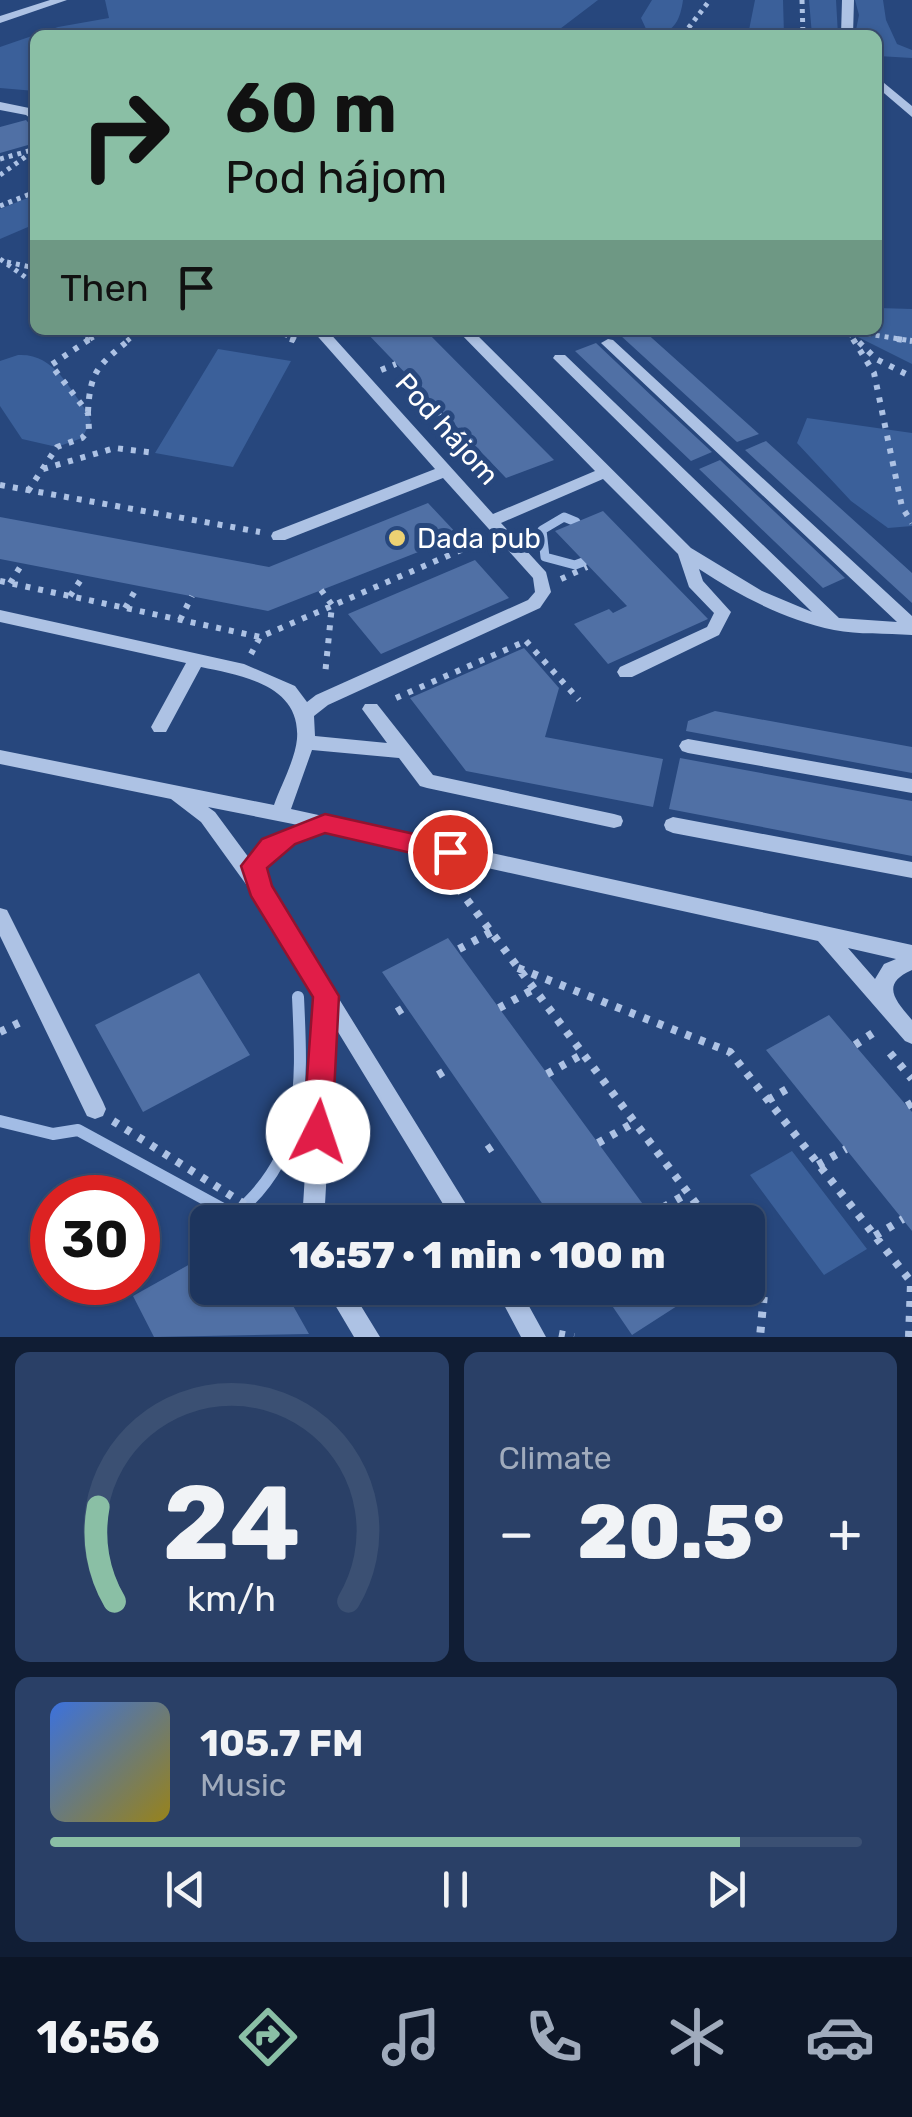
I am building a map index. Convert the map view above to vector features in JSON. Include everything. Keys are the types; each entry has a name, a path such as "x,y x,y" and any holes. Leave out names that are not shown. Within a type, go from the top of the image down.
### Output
{"street":[{"path":"0,20 61,0"},
{"path":"847,30 848,0"},
{"path":"882,86 912,112"},
{"path":"0,106 30,112"},
{"name":"Pod hájom","path":"304,713 322,700 534,604 542,596 544,586 540,576 324,335"},
{"path":"469,335 685,552 734,586 780,607 834,624 912,627"},
{"path":"608,344 912,627"},
{"path":"560,358 834,624"},
{"path":"279,536 445,472"},
{"path":"490,522 606,472"},
{"path":"626,672 713,632 723,612 695,583 685,552"},
{"path":"0,616 244,670 289,691 304,713 306,742 280,814"},
{"path":"160,727 197,659"},
{"path":"371,709 427,780 614,821"},
{"path":"306,742 406,752"},
{"path":"688,746 912,786"},
{"path":"0,758 280,814 912,957"},
{"path":"174,792 208,817 260,888 455,1205"},
{"path":"260,888 254,866 271,846 325,824"},
{"path":"673,825 912,870"},
{"path":"0,916 95,1109"},
{"path":"825,936 912,1036"},
{"path":"885,1004 882,986 891,970 912,957"},
{"path":"314,1205 326,996"},
{"path":"348,1305 368,1337"},
{"path":"518,1305 534,1337"}],"path":[{"path":"687,30 710,0"},
{"path":"802,0 803,30"},
{"path":"0,159 30,151"},
{"path":"0,174 30,153"},
{"path":"0,206 30,194"},
{"path":"1,260 30,267"},
{"path":"1,260 30,280"},
{"path":"28,490 57,447 82,438 91,421 52,365 89,335"},
{"path":"88,413 89,386 95,368 132,335"},
{"path":"851,335 874,373 902,507 912,523"},
{"path":"852,335 876,359 911,376"},
{"path":"873,335 912,340"},
{"path":"42,469 115,448 156,453"},
{"path":"0,485 279,536"},
{"path":"0,581 260,637 475,544"},
{"path":"10,583 22,564"},
{"path":"70,596 84,576"},
{"path":"125,608 138,586"},
{"path":"321,590 332,605 322,700"},
{"path":"180,620 192,596"},
{"path":"505,618 579,700"},
{"path":"244,670 260,637"},
{"path":"396,698 526,640"},
{"path":"446,871 697,1205"},
{"path":"459,949 490,932"},
{"path":"518,968 730,1052 912,1283 909,1337"},
{"path":"499,1008 534,989"},
{"path":"547,1074 583,1054"},
{"path":"438,1076 448,1068"},
{"path":"768,1100 794,1085"},
{"path":"95,1109 246,1205"},
{"path":"598,1143 635,1122"},
{"path":"487,1150 499,1142"},
{"path":"818,1164 846,1149"},
{"path":"668,1205 688,1194"},
{"path":"876,1236 902,1219"},
{"path":"760,1337 763,1305"}],"shaded area":[{"path":"105,0 598,0 559,30 49,30 109,18"},
{"path":"652,0 683,0 680,15 669,30 647,30 641,18"},
{"path":"755,0 783,0 784,30 749,30"},
{"path":"809,0 836,0 838,30 812,30"},
{"path":"855,0 883,0 886,20 897,44 912,50 912,58 882,56 882,30 856,30 859,15"},
{"path":"30,37 30,91 0,88 0,47"},
{"path":"30,197 30,226 0,239 0,209"},
{"path":"882,308 912,309 912,364 854,335 882,335"},
{"path":"218,349 291,361 233,467 155,453"},
{"path":"18,355 41,360 67,383 91,421 82,438 57,447 22,439 0,406 0,361"},
{"path":"807,418 912,433 912,526 888,528 851,501 797,443"},
{"path":"792,1151 867,1249 824,1275 750,1175"}],"building":[{"path":"26,120 30,124 30,144 0,153 0,127"},
{"path":"369,335 430,335 554,460 506,478"},
{"path":"620,335 649,335 759,434 737,442"},
{"path":"596,343 712,452 691,461 575,351"},
{"path":"766,441 912,573 912,603 745,450"},
{"path":"720,460 845,578 823,588 699,469"},
{"path":"428,503 459,536 268,611 0,559 0,517 269,567"},
{"path":"603,511 708,619 608,664 574,624 627,606 555,531"},
{"path":"475,560 509,598 381,654 348,614"},
{"path":"524,648 559,688 545,737 663,759 653,807 466,771 410,698"},
{"path":"715,711 912,747 912,773 686,731 688,721"},
{"path":"680,758 912,801 912,856 669,809"},
{"path":"448,938 644,1205 543,1205 382,972"},
{"path":"199,973 250,1055 143,1112 95,1025"},
{"path":"829,1015 912,1112 912,1231 766,1050"},
{"path":"190,1264 190,1305 293,1305 309,1334 154,1337 138,1305 160,1305 160,1281"},
{"path":"612,1305 679,1305 632,1335"}],"waterway":[{"path":"576,522 564,517 542,530 545,557 575,565 583,562"},
{"path":"0,1121 53,1134 78,1130 234,1215 275,1168 295,1116 300,1059 298,997"}],"place":[{"name":"Dada pub","path":"397,538"}],"route":[{"path":"318,1132 326,996 260,888 254,866 271,846 286,837 325,824 450,852"}]}
